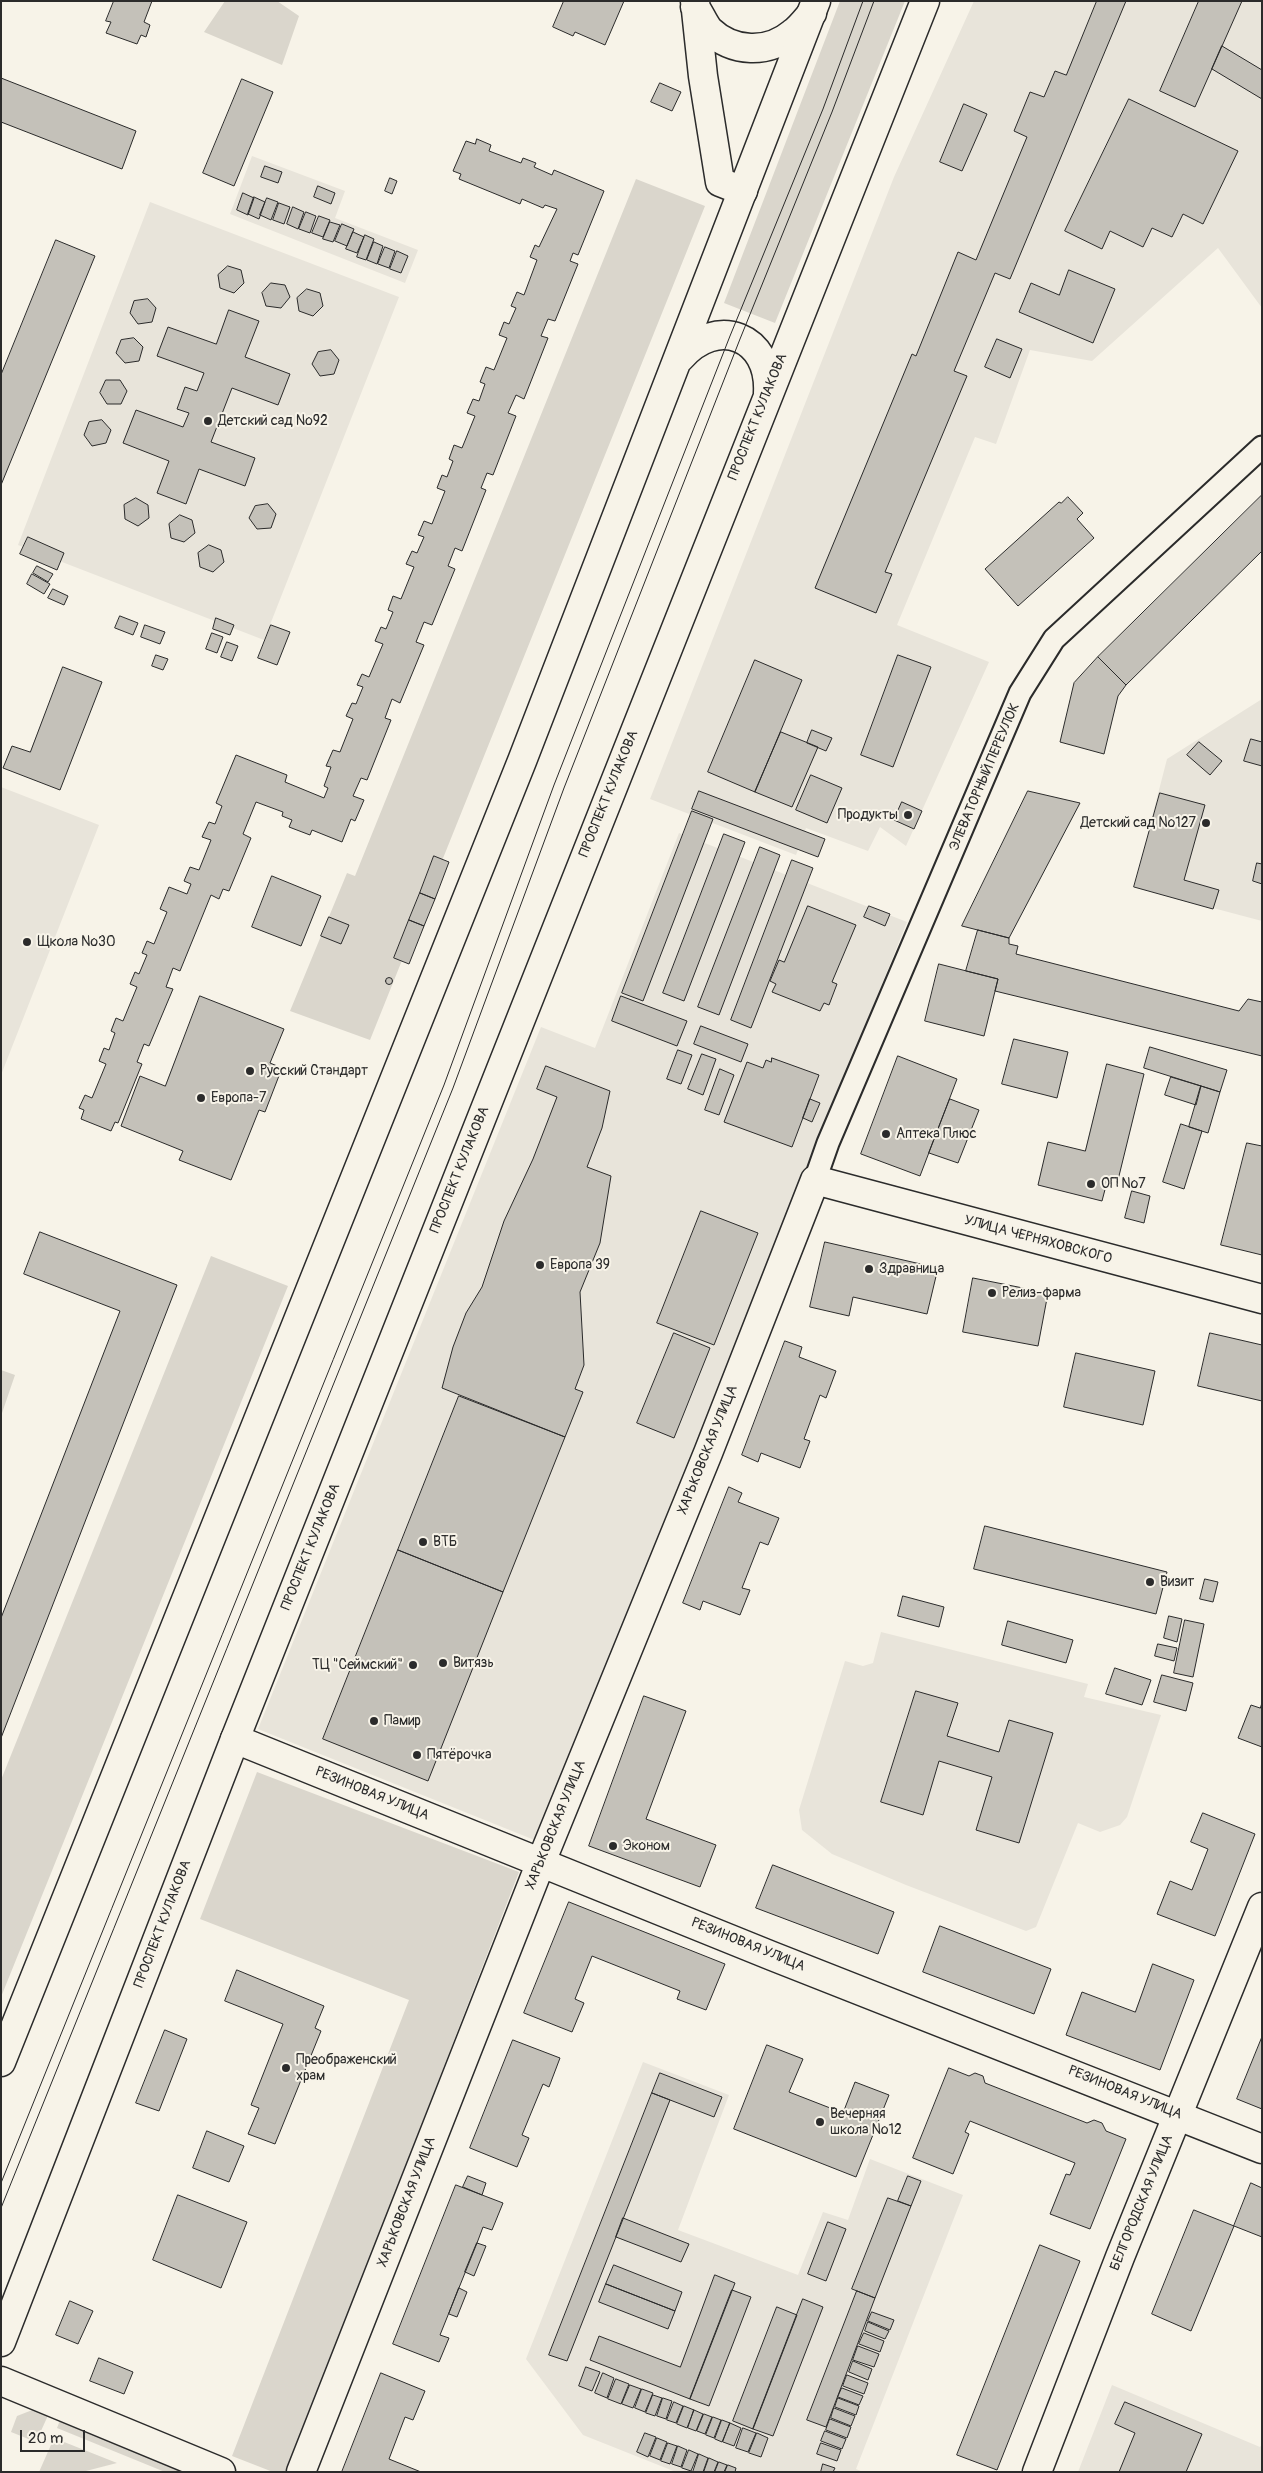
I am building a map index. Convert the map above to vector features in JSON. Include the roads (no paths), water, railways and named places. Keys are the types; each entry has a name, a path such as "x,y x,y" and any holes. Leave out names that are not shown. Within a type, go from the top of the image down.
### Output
{"main road":[{"name":"ПРОСПЕКТ КУЛАКОВА","path":"1,2342 235,1739 925,1"},
{"path":"695,3 708,29 730,46 748,48 764,47 780,42 794,33 814,7"},
{"path":"695,3 709,119 732,186"},
{"path":"1,2062 515,779 680,358 732,186 814,7"},
{"path":"680,358 691,346 705,338 720,334 735,336 748,342 758,352 767,372 768,393"},
{"name":"УЛИЦА ЧЕРНЯХОВСКОГО","path":"815,1180 1262,1298"},
{"name":"ХАРЬКОВСКАЯ УЛИЦА","path":"301,2472 540,1862 708,1453 815,1180"},
{"name":"РЕЗИНОВАЯ УЛИЦА","path":"235,1739 772,1956 1262,2148"},
{"name":"БЕЛГОРОДСКАЯ УЛИЦА","path":"1037,2472 1262,1907"},
{"path":"1,2381 221,2472"}],"street":[{"name":"ЭЛЕВАТОРНЫЙ ПЕРЕУЛОК","path":"815,1180 828,1143 1024,687 1054,639 1262,447"}],"tram line":[{"path":"1,2183 444,1085 554,785 730,336 823,109 863,1"},
{"path":"1,2208 453,1088 564,788 740,339 832,112 874,1"}],"place":[{"name":"Детский сад №92","path":"208,421"},
{"name":"Продукты","path":"908,815"},
{"name":"Детский сад №127","path":"1206,823"},
{"name":"Щкола №30","path":"27,942"},
{"name":"Русский Стандарт","path":"250,1071"},
{"name":"Европа-7","path":"201,1098"},
{"name":"Аптека Плюс","path":"886,1134"},
{"name":"ОП №7","path":"1091,1184"},
{"name":"Европа 39","path":"540,1265"},
{"name":"Здравница","path":"869,1269"},
{"name":"Релиз-фарма","path":"992,1293"},
{"name":"ВТБ","path":"423,1542"},
{"name":"Визит","path":"1150,1582"},
{"name":"Витязь","path":"443,1663"},
{"name":"ТЦ \"Сеймский\"","path":"413,1665"},
{"name":"Памир","path":"374,1721"},
{"name":"Пятёрочка","path":"417,1755"},
{"name":"Эконом","path":"613,1846"},
{"name":"Преображенский храм","path":"286,2068"},
{"name":"Вечерняя школа №12","path":"820,2122"}]}
